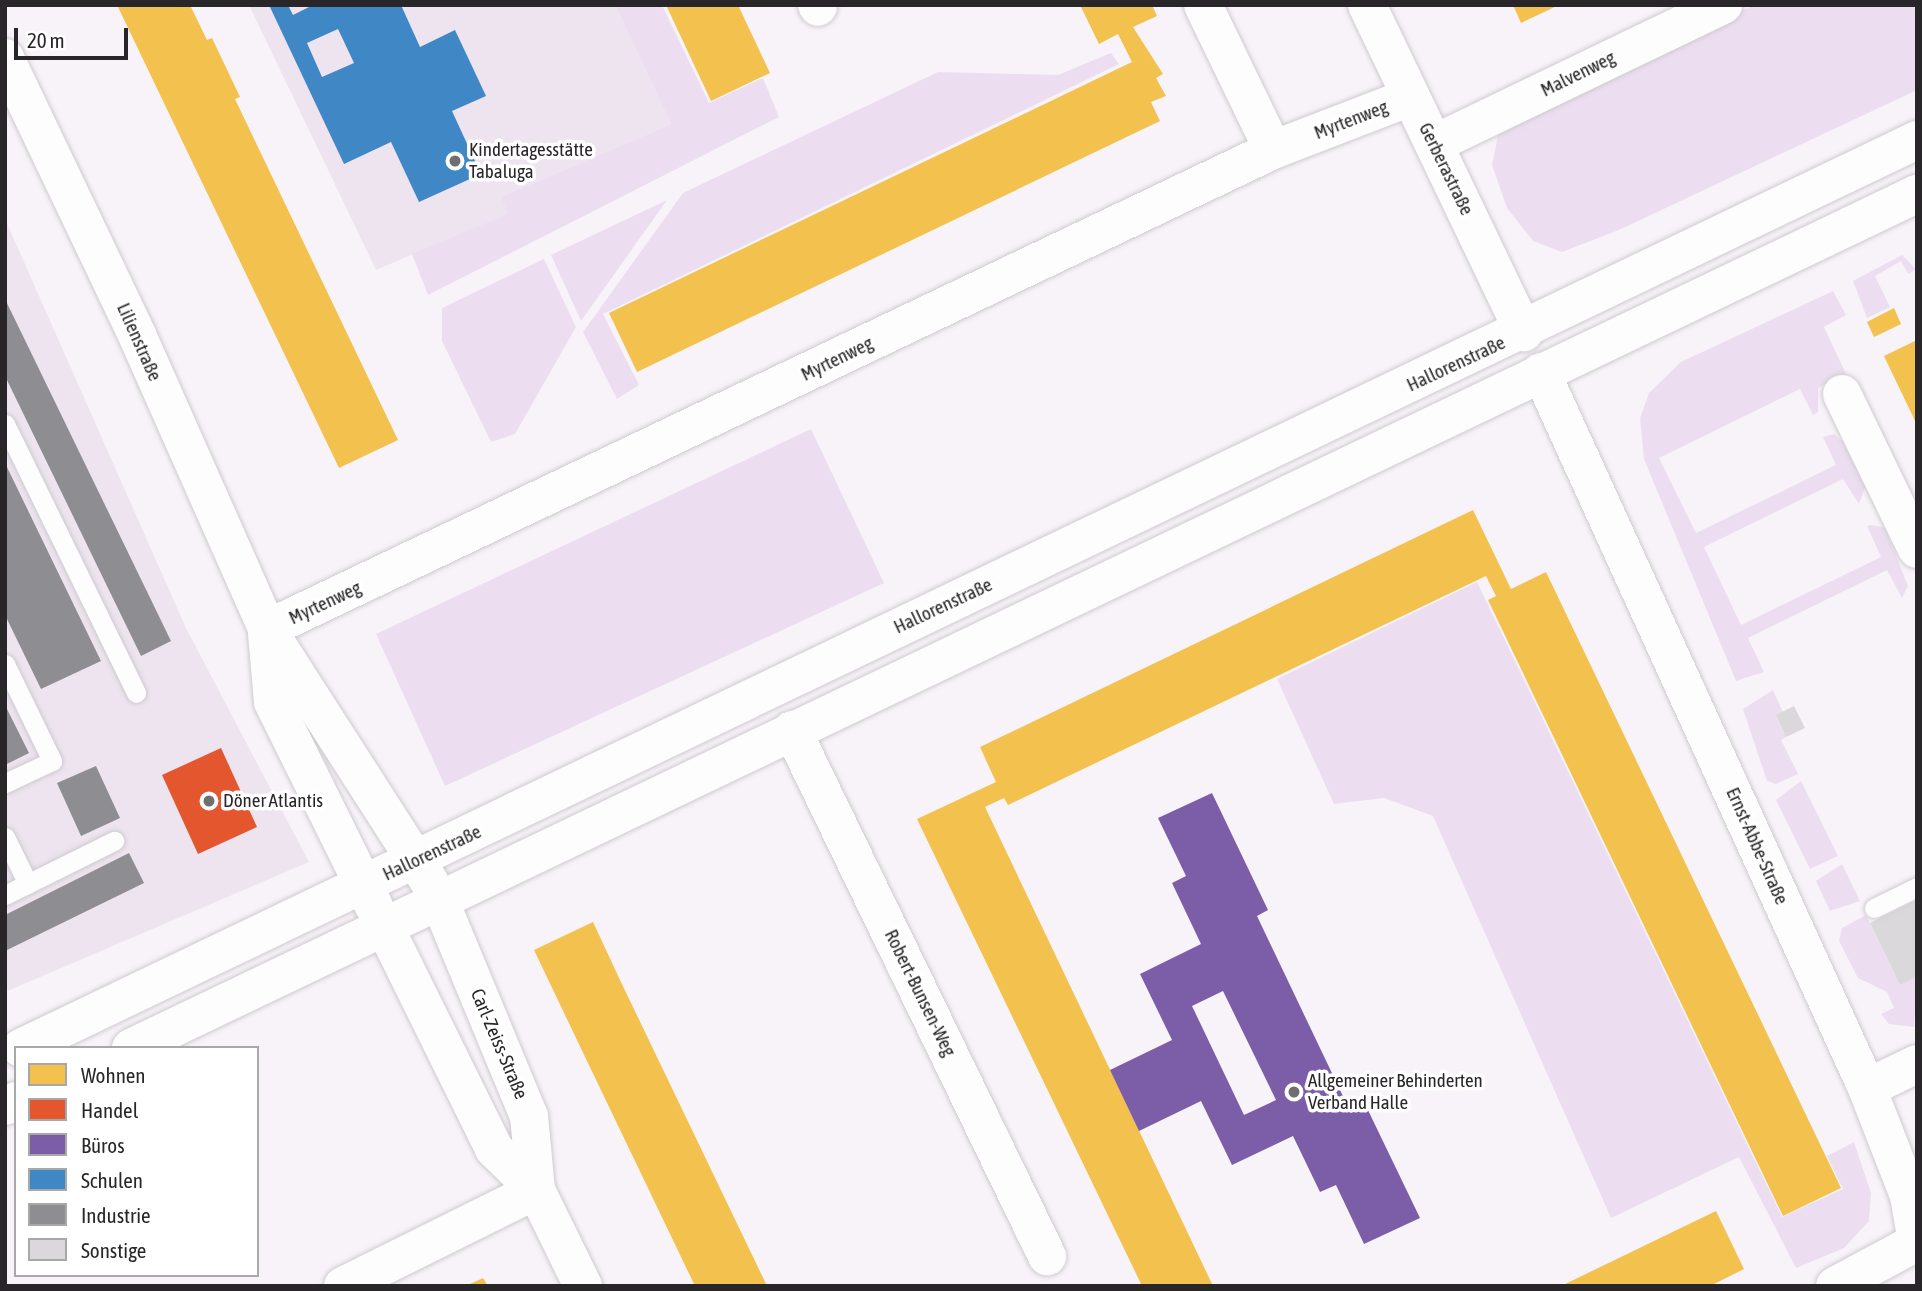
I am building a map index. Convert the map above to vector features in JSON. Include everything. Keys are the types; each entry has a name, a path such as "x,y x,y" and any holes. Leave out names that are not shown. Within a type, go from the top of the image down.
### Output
{"street":[{"path":"1203,5 1273,150"},
{"name":"Gerberastraße","path":"1367,5 1524,332"},
{"name":"Malvenweg","path":"1434,144 1723,5"},
{"name":"Lilienstraße","path":"5,59 267,629 419,860 440,904"},
{"name":"Myrtenweg","path":"267,629 1273,150 1410,97"},
{"name":"Hallorenstraße","path":"25,1046 1524,332 1917,140"},
{"path":"135,1046 386,930 792,730 1917,194"},
{"name":"Hallorenstraße","path":"1524,332 1541,372"},
{"name":"Ernst-Abbe-Straße","path":"1541,372 1867,1088 1909,1196 1917,1242 1835,1286"},
{"path":"1842,394 1917,549"},
{"name":"Lilienstraße","path":"267,629 273,702 363,885"},
{"name":"Robert-Bunsen-Weg","path":"792,730 1047,1256"},
{"name":"Hallorenstraße","path":"363,885 386,930"},
{"name":"Carl-Zeiss-Straße","path":"440,904 529,1116 536,1190"},
{"name":"Carl-Zeiss-Straße","path":"386,930 494,1149 536,1190 583,1286"},
{"path":"1867,1088 1917,1064"},
{"path":"343,1286 536,1190"}],"lane":[{"path":"5,424 135,693"},
{"path":"5,664 52,761 5,783"},
{"path":"5,837 28,884"},
{"path":"5,895 114,841"},
{"path":"1874,908 1917,887"}],"shaded area":[{"name":"Kindertagesstätte Tabaluga","path":"249,5 615,5 671,124 501,197 507,214 376,270"},
{"path":"615,5 662,5 709,103 763,78 779,117 428,295 412,254 507,214 501,197 671,124"},
{"path":"1754,5 1917,5 1917,90 1619,230 1562,252 1533,241 1507,208 1492,165 1498,135 1531,112"},
{"path":"1111,53 1119,64 603,314 639,385 617,399 583,332 683,193 938,72 1058,75"},
{"path":"667,200 581,321 551,255"},
{"path":"5,219 186,628 309,862 5,992"},
{"path":"1902,255 1916,269 1908,274 1901,261 1875,276 1890,307 1867,318 1853,281"},
{"path":"544,259 576,327 515,434 491,442 442,341 442,308"},
{"path":"1833,291 1846,315 1824,327 1846,374 1818,388 1818,412 1813,415 1800,389 1659,458 1696,533 1836,465 1823,437 1834,434 1843,442 1865,488 1859,504 1843,479 1704,547 1741,625 1881,557 1867,526 1885,528 1908,586 1902,598 1887,570 1748,638 1764,672 1736,681 1644,459 1640,418 1649,393 1681,362"},
{"path":"811,429 884,583 445,786 376,634"},
{"path":"1477,582 1782,1217 1843,1189 1827,1156 1854,1142 1871,1193 1869,1221 1844,1248 1796,1268 1739,1157 1611,1218 1433,816 1384,798 1334,804 1277,679"},
{"path":"1773,690 1783,712 1776,715 1786,737 1781,740 1798,774 1776,784 1767,781 1743,709"},
{"path":"1801,781 1838,856 1810,869 1776,800"},
{"path":"1842,864 1860,901 1830,911 1816,881"},
{"path":"1866,915 1900,985 1917,977 1914,1027 1889,1024 1881,1014 1894,1008 1887,992 1858,978 1839,941 1842,928"}],"building: Wohnen":[{"path":"117,5 190,5 207,40 212,38 240,97 235,99 398,440 339,468"},
{"path":"666,5 738,5 770,73 711,101"},
{"path":"1080,5 1152,5 1157,16 1133,27 1163,74 1156,78 1166,96 1151,102 1160,121 637,372 609,313 1132,62 1118,34 1099,44"},
{"path":"1513,5 1559,5 1521,23"},
{"path":"1894,308 1901,324 1874,337 1867,322"},
{"path":"1917,340 1917,425 1884,356"},
{"path":"1473,510 1511,589 1546,572 1841,1188 1783,1216 1488,600 1496,596 1486,576 1008,805 1004,798 985,807 1213,1286 1142,1286 917,819 996,782 980,747"},
{"path":"593,922 767,1286 695,1286 587,1061 534,950"},
{"path":"1716,1211 1744,1269 1710,1286 1561,1286"},
{"path":"483,1278 488,1286 466,1286"}],"building: Handel":[{"name":"Döner Atlantis","path":"221,748 257,827 198,854 162,775"}],"building: Büros":[{"path":"1212,793 1268,910 1257,916 1351,1113 1366,1106 1420,1218 1364,1244 1336,1185 1320,1192 1293,1136 1232,1165 1201,1101 1139,1131 1110,1070 1172,1040 1140,974 1201,944 1172,883 1186,876 1158,818","holes":["1223,991 1276,1100 1244,1115 1192,1006"]}],"building: Schulen":[{"path":"269,5 288,5 293,15 313,5 401,5 420,47 455,30 486,96 452,111 481,174 419,202 391,142 344,164","holes":["338,29 354,63 322,77 307,43"]}],"building: Industrie":[{"path":"5,299 171,641 141,656 5,376"},
{"path":"5,463 101,661 41,689 5,615"},
{"path":"5,705 29,753 5,765"},
{"path":"96,766 120,818 81,836 57,783"},
{"path":"129,853 144,883 5,951 5,915"}],"building: Sonstige":[{"path":"1794,706 1805,728 1786,737 1776,715"},
{"path":"1917,900 1917,977 1900,985 1870,923"}],"place":[{"name":"Kindertagesstätte Tabaluga","path":"455,161"},
{"name":"Döner Atlantis","path":"209,801"},
{"name":"Allgemeiner Behinderten Verband Halle","path":"1294,1092"}]}
